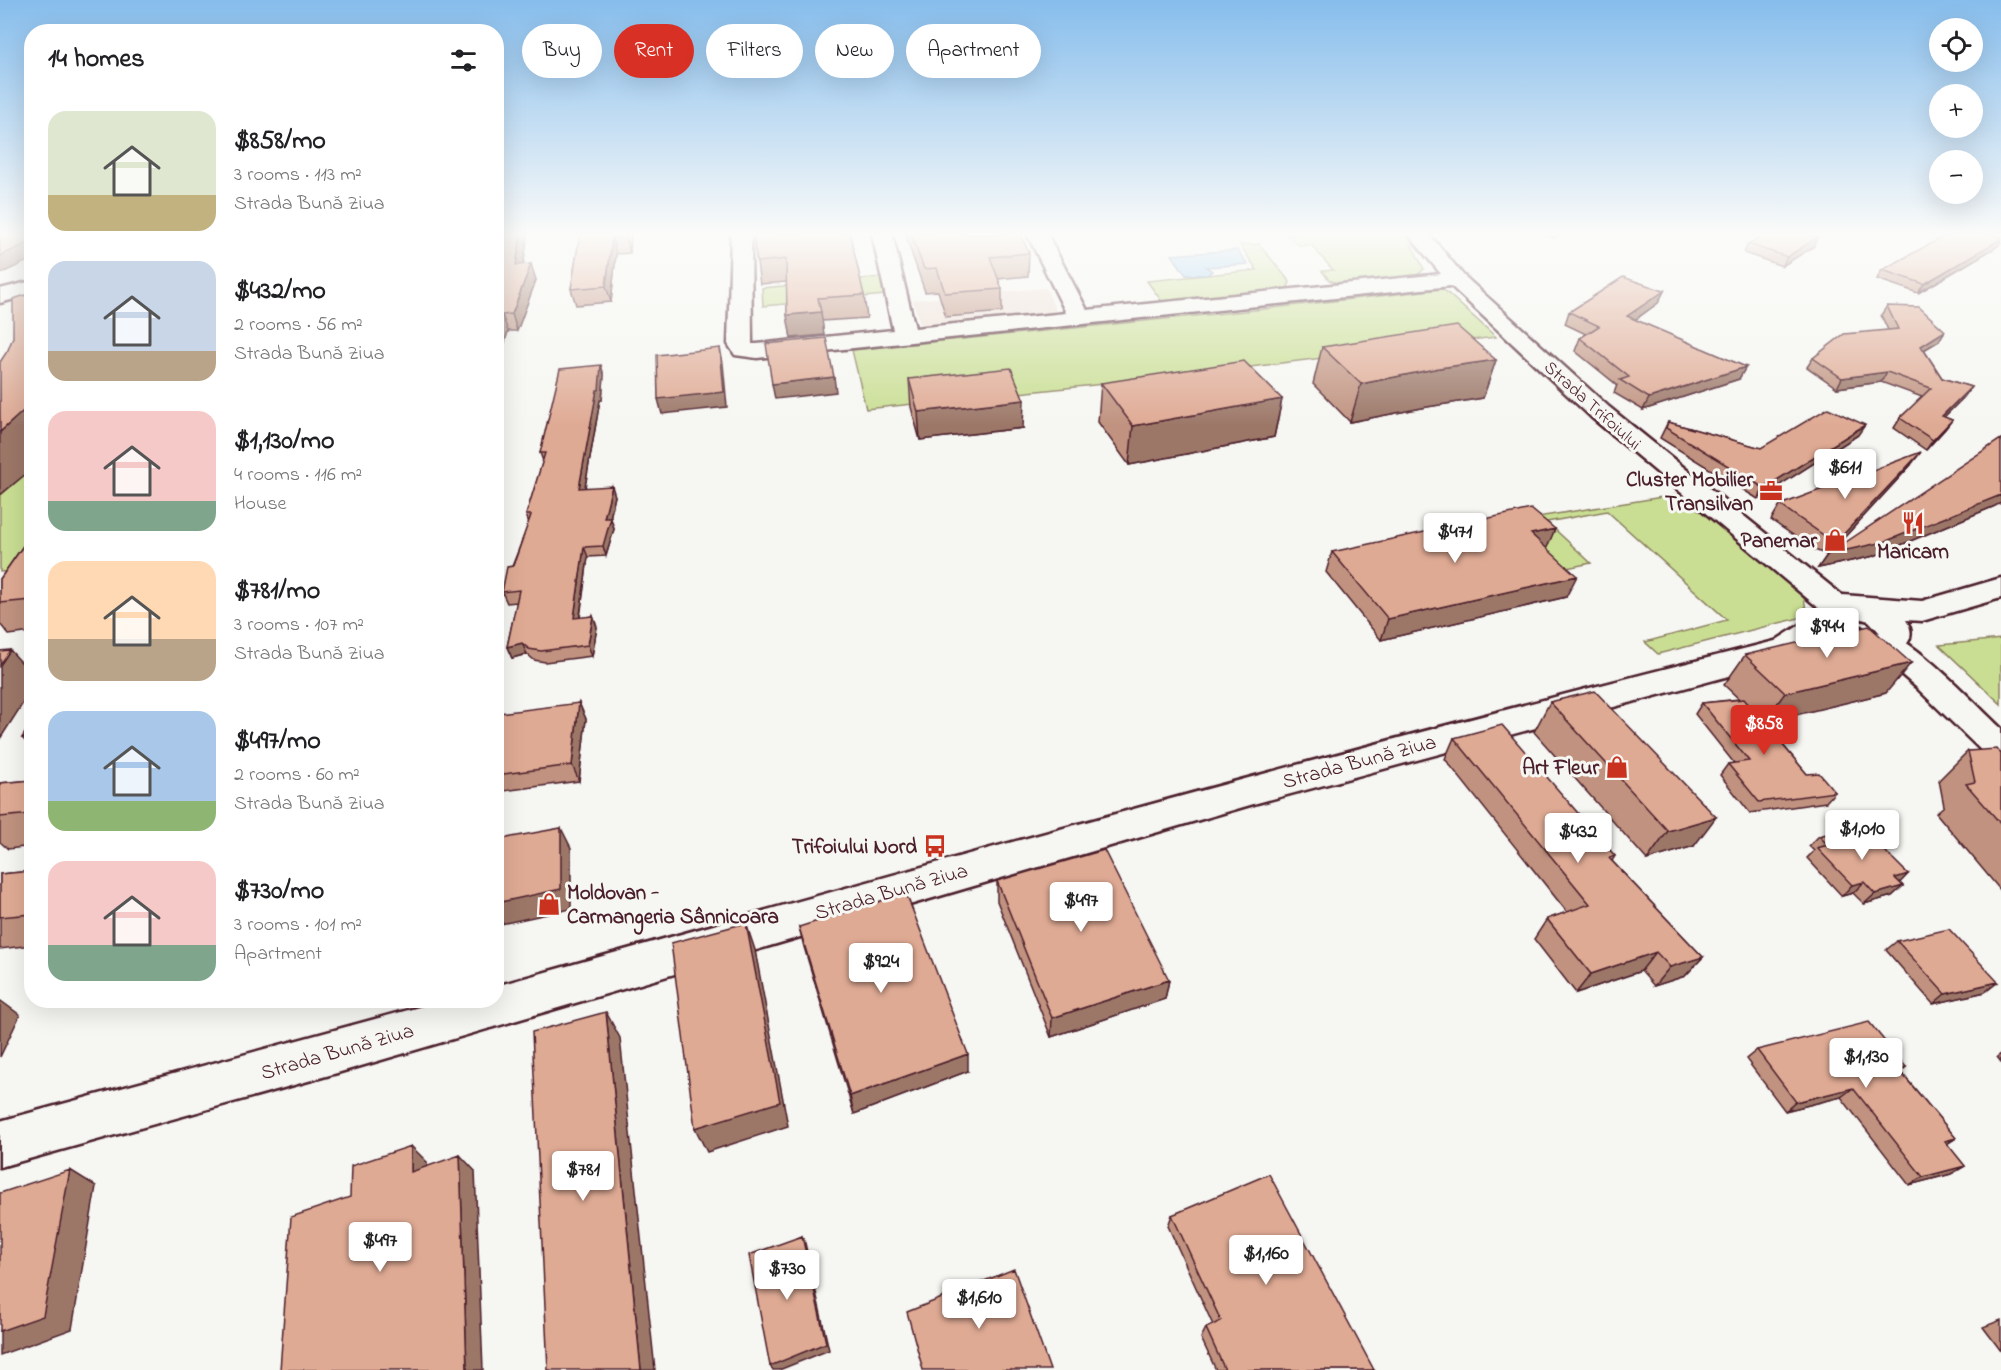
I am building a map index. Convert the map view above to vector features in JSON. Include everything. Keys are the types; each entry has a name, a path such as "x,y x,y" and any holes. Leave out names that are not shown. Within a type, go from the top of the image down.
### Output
{"street":[{"path":"740,298 740,344 743,350 774,350 1278,298"},
{"path":"897,298 906,337"},
{"path":"1069,298 1080,319"},
{"name":"Strada Trifoiului","path":"1477,298 1609,420 1834,613 1841,630 1879,637"},
{"path":"1879,637 1922,611 2001,588"},
{"path":"1834,613 1851,605 1922,611"},
{"path":"1868,608 1886,618 1879,637"},
{"name":"Strada Bună Ziua","path":"1785,650 1834,613"},
{"path":"1879,637 1928,679 2001,749"},
{"name":"Strada Bună Ziua","path":"504,1005 949,885 1385,754 1785,650 1879,637"},
{"name":"Strada Bună Ziua","path":"0,1144 494,1008"}],"shaded area":[{"path":"1050,298 1058,316 944,326 943,323 927,324 928,327 921,328 913,300"}],"green space":[{"path":"763,298 852,298 763,306"},
{"path":"1159,298 1208,298 1163,303"},
{"path":"1363,298 1453,298 1496,337 1151,379 866,409 852,350"},
{"path":"24,475 24,557 11,571 0,572 0,496"},
{"path":"1681,494 1784,576 1804,598 1807,616 1658,654 1645,642 1727,620 1607,511 1547,522 1591,563 1567,568 1513,521"},
{"path":"2001,639 2001,704 1939,645"}],"building":[{"path":"24,298 24,410 0,432 0,362 13,337 13,299"},
{"path":"504,298 518,298 512,314 504,315"},
{"path":"787,298 819,298 821,312 787,315"},
{"path":"1591,298 1654,298 1627,316 1746,367 1649,398 1620,380 1629,377 1580,338 1599,326 1569,312"},
{"path":"1887,306 1919,307 1945,331 1921,346 1942,378 1971,387 1942,416 1952,420 1933,440 1900,418 1931,388 1887,372 1842,378 1813,358 1844,334 1898,329"},
{"path":"1457,326 1496,360 1439,368 1361,384 1322,347"},
{"path":"826,338 834,377 772,384 766,344"},
{"path":"720,348 724,392 658,399 657,355"},
{"path":"1244,361 1282,399 1133,426 1101,383"},
{"path":"601,365 599,390 597,390 579,488 612,486 604,518 611,518 603,546 584,547 574,618 593,616 588,645 541,651 529,649 522,643 507,647 519,590 504,592 504,582 507,567 513,566 531,515 526,515 545,453 540,453 560,369"},
{"path":"1011,368 1024,400 918,412 909,379"},
{"path":"1828,408 1865,425 1764,488 1666,428 1668,422 1761,448"},
{"path":"2001,439 2001,495 1884,542 1828,554"},
{"path":"1921,452 1838,540 1825,536 1780,505"},
{"path":"1531,509 1555,529 1531,534 1577,576 1388,619 1332,552"},
{"path":"24,544 24,601 0,603 0,579"},
{"path":"1869,626 1911,663 1785,693 1745,655"},
{"path":"10,650 0,665 0,651"},
{"path":"1595,691 1716,817 1668,831 1550,702"},
{"path":"1744,699 1807,774 1819,773 1835,792 1759,802 1728,764 1749,761 1702,703"},
{"path":"579,703 572,765 504,774 504,712"},
{"path":"1502,725 1615,856 1609,858 1703,957 1670,967 1656,952 1591,974 1547,919 1590,904 1454,738"},
{"path":"1997,749 2001,754 2001,824 1966,784 1975,782 1968,751"},
{"path":"24,781 24,815 0,817 0,783"},
{"path":"561,828 561,889 504,901 504,839"},
{"path":"1846,829 1856,839 1869,835 1908,874 1895,878 1903,886 1875,894 1864,882 1852,885 1817,848 1828,845 1819,836"},
{"path":"1104,850 1169,980 1052,1018 997,881"},
{"path":"24,872 24,915 0,917 0,874"},
{"path":"906,893 968,1054 850,1096 799,927"},
{"path":"746,923 780,1102 695,1128 671,943"},
{"path":"1949,929 1998,982 1945,994 1897,941"},
{"path":"606,1012 641,1370 548,1370 532,1032"},
{"path":"1869,1022 1906,1067 1898,1069 1956,1138 1945,1141 1965,1166 1923,1177 1853,1088 1796,1102 1757,1050"},
{"path":"411,1146 411,1172 460,1155 467,1370 280,1370 291,1217 350,1197 351,1166"},
{"path":"70,1170 43,1316 0,1331 0,1193"},
{"path":"1269,1174 1374,1370 1225,1370 1206,1328 1221,1321 1172,1215"},
{"path":"802,1236 826,1343 770,1366 749,1255"},
{"path":"1014,1269 1050,1370 923,1370 907,1312"}],"place":[{"name":"Cluster Mobilier Transilvan","path":"1771,491"},
{"name":"Maricarn","path":"1913,523"},
{"name":"Panemar","path":"1835,540"},
{"name":"Art Fleur","path":"1617,767"},
{"name":"Trifoiului Nord","path":"935,846"},
{"name":"Moldovan - Carmangeria Sânnicoara","path":"549,904"}]}
